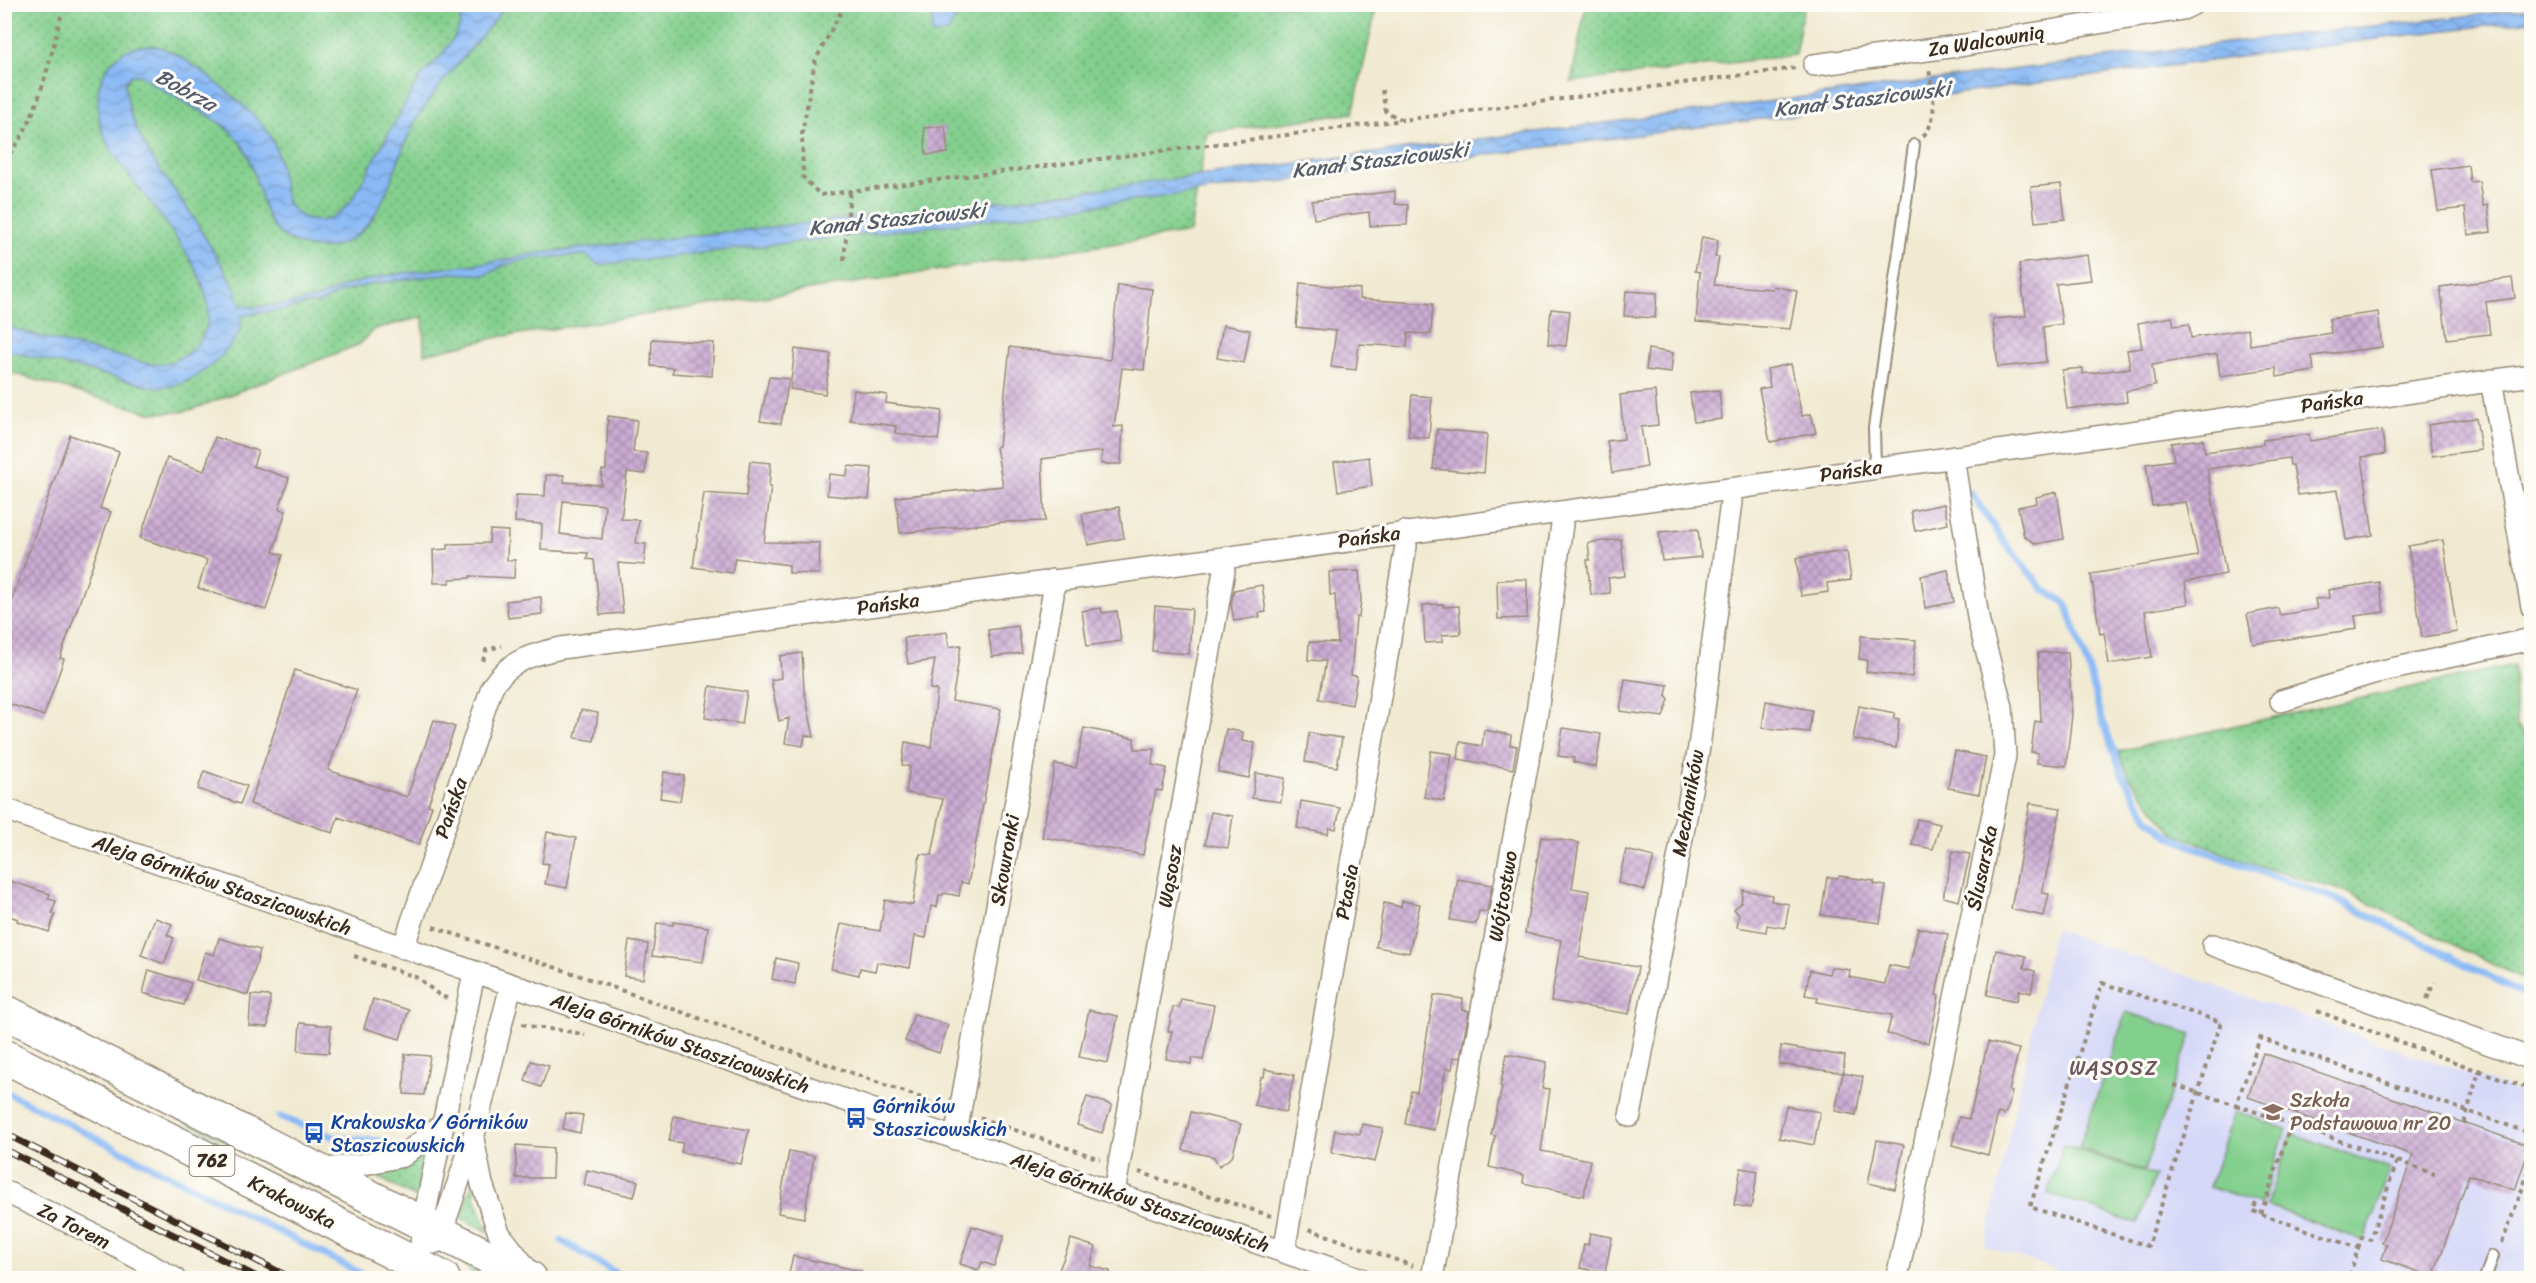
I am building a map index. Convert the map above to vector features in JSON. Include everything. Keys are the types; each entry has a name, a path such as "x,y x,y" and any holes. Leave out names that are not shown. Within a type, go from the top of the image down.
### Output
{"main road":[{"name":"Krakowska","path":"4,1011 532,1278"},
{"name":"Krakowska","path":"4,1056 431,1273"}],"street":[{"name":"Za Walcownią","path":"1814,65 1981,42 2183,9 2193,4"},
{"name":"Pańska","path":"403,948 492,687 499,676 521,660 561,648 1730,489 2532,375"},
{"path":"2491,380 2532,607"},
{"name":"Ślusarska","path":"1897,1278 2005,756 2002,707 1979,622 1953,457"},
{"name":"Mechaników","path":"1630,1116 1699,747 1731,502 1730,489"},
{"name":"Wójtostwo","path":"1432,1278 1537,713 1562,524 1560,512"},
{"name":"Ptasia","path":"1284,1252 1406,546 1404,532"},
{"name":"Wąsosz","path":"1114,1193 1222,583 1224,571 1222,558"},
{"name":"Skowronki","path":"955,1139 1053,595 1052,580"},
{"path":"2281,701 2373,673 2532,639"},
{"name":"Aleja Górników Staszicowskich","path":"4,809 1359,1278"},
{"path":"2213,945 2532,1059"},
{"path":"431,1273 432,1228 443,1124 474,973"},
{"path":"432,1228 473,1138 511,985"},
{"name":"Krakowska","path":"317,1170 359,1165 402,1156 443,1124"},
{"path":"473,1138 482,1184 499,1233 532,1278"},
{"name":"Za Torem","path":"4,1191 99,1237 174,1278"}],"lane":[{"path":"1875,468 1874,429 1914,145"},
{"path":"2485,1278 2493,1256"}],"path":[{"path":"4,160 16,148 31,122 64,4"},
{"path":"845,4 815,61 802,134 803,177 820,195 1814,65"},
{"path":"1929,70 1934,110 1929,131"},
{"path":"1382,90 1386,112 1403,120"},
{"path":"844,260 850,191"},
{"path":"354,956 418,978 439,995 467,1005"},
{"path":"2102,983 2221,1022 2198,1093 2148,1246 2030,1207 2102,983"},
{"path":"2317,1011 2532,1089"},
{"path":"503,1017 537,1028 562,1029 587,1036"},
{"path":"2236,1106 2260,1038 2532,1134"},
{"path":"2464,1123 2482,1066"},
{"path":"2174,1085 2435,1174"},
{"path":"2261,1214 2291,1124"},
{"path":"2349,1278 2362,1238 2370,1240 2397,1161"},
{"path":"2493,1256 2504,1239 2532,1163"},
{"path":"2256,1203 2253,1211 2358,1248"}],"shaded area":[{"name":"Szkoła Podstawowa nr 20","path":"2054,929 2531,1096 2532,1268 2528,1278 2081,1278 1985,1246"}],"green space":[{"path":"1586,4 1804,5 1795,55 1571,82"},
{"path":"4,5 1377,5 1353,113 1207,133 1190,232 499,337 424,354 423,317 375,329 360,344 194,409 181,412 150,413 5,371"},
{"path":"2514,665 2516,724 2531,744 2531,983 2344,891 2248,863 2173,833 2129,777 2118,751"},
{"path":"2126,1012 2191,1034 2144,1171 2079,1148"},
{"path":"4,1025 395,1227 5,1032"},
{"path":"2235,1111 2286,1129 2261,1205 2209,1187"},
{"path":"2292,1133 2390,1169 2364,1241 2266,1205"},
{"path":"2064,1145 2155,1176 2138,1224 2048,1193"},
{"path":"427,1150 417,1198 366,1171"},
{"path":"473,1181 476,1199 488,1232 461,1218"},
{"path":"457,1259 503,1278 478,1278"}],"water":[{"path":"461,5 506,5 439,86 419,115 409,134 384,198 373,217 360,232 343,243 315,248 303,246 282,236 266,213 245,151 229,130 141,75 131,75 125,83 133,120 140,137 226,272 239,304 251,307 281,305 318,298 341,287 383,276 505,260 532,254 1045,196 2290,35 2531,9 2532,21 2447,30 952,224 598,265 586,255 533,258 505,265 486,275 452,273 373,284 341,292 318,304 310,303 241,316 237,336 214,363 198,375 168,387 157,388 5,350 5,326 154,364 177,359 190,351 200,340 208,318 205,293 194,265 176,237 118,161 102,131 98,108 99,86 108,67 118,56 133,48 155,46 182,58 217,83 249,111 269,134 279,159 288,204 305,218 322,220 338,214 353,198 420,77 441,56 455,36 460,25"},
{"path":"932,5 962,5 948,32 932,35"}],"building":[{"path":"945,126 948,153 926,155 924,128"},
{"path":"2468,165 2470,182 2479,181 2483,206 2488,205 2491,232 2468,235 2465,208 2438,211 2432,170"},
{"path":"2061,184 2065,219 2035,222 2031,187"},
{"path":"1395,191 1395,204 1408,205 1407,225 1370,226 1369,212 1314,219 1312,201"},
{"path":"1702,237 1718,240 1715,257 1719,257 1714,285 1772,289 1773,286 1797,291 1790,329 1696,322 1700,272 1695,271"},
{"path":"2087,255 2091,280 2056,284 2062,324 2043,327 2046,362 1998,367 1993,319 2026,316 2019,264"},
{"path":"2512,278 2515,298 2486,302 2490,334 2447,339 2440,287"},
{"path":"1300,283 1360,289 1359,299 1433,304 1431,334 1408,333 1407,347 1359,344 1356,370 1331,367 1336,331 1296,327"},
{"path":"1118,285 1152,289 1144,370 1122,368 1114,427 1123,426 1121,464 1101,464 1102,451 1042,459 1045,521 1004,522 900,533 896,497 1003,486 996,447 999,446 1010,347 1110,360"},
{"path":"1626,291 1657,293 1655,318 1624,316"},
{"path":"1551,309 1570,311 1566,346 1548,344"},
{"path":"2378,312 2382,347 2312,356 2314,371 2277,377 2276,368 2220,376 2217,354 2152,365 2155,386 2126,391 2127,402 2067,409 2062,370 2083,368 2083,374 2130,368 2127,350 2142,348 2138,323 2172,317 2174,326 2189,324 2191,338 2248,329 2250,345 2331,333 2329,319"},
{"path":"1223,325 1250,330 1244,363 1217,358"},
{"path":"652,339 714,343 712,376 672,373 674,368 651,366"},
{"path":"795,349 831,354 825,394 790,389"},
{"path":"1648,349 1673,353 1671,373 1646,370"},
{"path":"1791,364 1802,416 1811,414 1816,433 1770,442 1759,389 1770,387 1767,369"},
{"path":"769,377 789,379 781,424 760,421"},
{"path":"854,390 887,395 886,403 942,411 938,440 895,433 896,426 850,420"},
{"path":"1719,390 1722,419 1694,422 1690,393"},
{"path":"1655,391 1658,425 1641,427 1647,467 1612,473 1607,441 1624,439 1620,395"},
{"path":"1412,395 1432,397 1429,438 1408,436"},
{"path":"608,416 637,420 633,452 647,453 645,474 627,472 621,519 639,520 636,543 646,544 644,565 618,563 623,613 600,615 594,560 587,559 588,553 541,550 542,524 515,522 516,495 545,496 546,475 564,475 564,482 601,485 602,470 606,470","holes":["563,501 605,505 602,539 560,534"]},
{"path":"2476,418 2481,450 2432,456 2428,425"},
{"path":"1437,429 1487,434 1484,473 1433,469"},
{"path":"2382,430 2385,454 2362,457 2373,535 2346,540 2338,490 2298,495 2293,465 2290,465 2289,458 2207,469 2226,574 2185,582 2188,604 2145,611 2152,657 2109,664 2104,633 2100,634 2091,574 2198,556 2186,502 2152,506 2146,464 2174,460 2171,443 2203,439 2205,452 2263,444 2263,440 2309,434 2310,441"},
{"path":"70,435 119,452 100,508 111,512 60,658 64,659 44,716 4,702 4,622"},
{"path":"215,437 258,451 253,466 289,478 279,509 286,511 273,552 283,555 266,610 198,588 207,560 140,538 167,458 204,471"},
{"path":"1369,457 1372,486 1338,491 1334,462"},
{"path":"750,461 771,463 769,487 771,487 764,542 820,543 819,574 789,573 789,565 735,558 732,573 693,567 704,493 746,496"},
{"path":"848,466 872,468 869,499 827,495 829,474 847,476"},
{"path":"2057,492 2064,539 2036,544 2024,536 2018,507 2037,503 2036,497"},
{"path":"1944,504 1948,524 1915,531 1911,511"},
{"path":"1119,507 1124,538 1088,545 1082,514"},
{"path":"1698,529 1701,557 1662,561 1659,532"},
{"path":"490,530 508,531 507,560 515,560 514,578 470,576 470,578 450,579 450,583 434,583 433,550 448,549 448,544 489,543"},
{"path":"1621,539 1625,576 1608,578 1610,593 1591,595 1587,560 1590,560 1588,543"},
{"path":"2443,540 2457,632 2422,637 2408,546"},
{"path":"1847,551 1851,580 1827,583 1828,592 1801,596 1796,558"},
{"path":"1948,570 1954,602 1925,608 1921,576"},
{"path":"1359,571 1361,600 1359,617 1356,617 1351,675 1357,676 1352,705 1319,699 1326,661 1308,660 1309,642 1338,643 1335,595 1330,595 1329,572"},
{"path":"1527,579 1527,618 1498,619 1497,580"},
{"path":"2379,582 2384,612 2355,616 2357,629 2253,644 2247,614 2278,608 2280,615 2317,609 2315,599 2329,598 2328,590"},
{"path":"1262,585 1266,612 1259,613 1260,617 1234,621 1231,604 1234,590"},
{"path":"541,597 542,614 508,618 506,601"},
{"path":"1443,604 1443,607 1459,606 1461,634 1442,635 1442,642 1425,643 1423,605"},
{"path":"1155,606 1192,609 1189,654 1152,651"},
{"path":"1101,608 1102,613 1117,611 1121,641 1087,646 1082,611"},
{"path":"1018,626 1022,653 992,657 988,630"},
{"path":"947,632 949,647 961,645 952,701 1001,709 968,884 961,882 959,896 944,893 939,895 937,907 931,906 926,938 915,936 910,968 877,962 875,971 860,968 859,975 831,969 841,924 880,931 885,900 913,905 920,854 932,855 943,799 906,793 910,767 902,765 905,742 931,747 937,690 930,689 935,660 908,664 904,638"},
{"path":"1861,636 1916,640 1912,677 1866,672 1867,660 1859,659"},
{"path":"2068,652 2072,715 2066,766 2037,763 2038,753 2031,752 2035,721 2041,722 2038,653"},
{"path":"802,653 804,689 814,737 805,735 803,746 785,743 789,718 779,721 771,680 781,678 780,656"},
{"path":"295,670 357,690 328,770 407,797 434,720 455,727 428,805 432,806 419,845 338,817 333,833 250,804"},
{"path":"1625,679 1668,685 1666,695 1669,699 1663,717 1620,711"},
{"path":"710,686 747,692 742,724 705,718"},
{"path":"1766,701 1812,710 1809,732 1762,728"},
{"path":"1859,706 1895,713 1893,718 1899,719 1896,748 1853,739"},
{"path":"581,710 598,713 594,741 575,738"},
{"path":"1084,728 1134,738 1135,749 1155,749 1152,765 1167,768 1162,791 1156,790 1143,855 1042,837 1055,764 1076,768"},
{"path":"1563,728 1601,734 1596,767 1573,762 1574,758 1558,756"},
{"path":"1226,729 1243,732 1242,741 1255,743 1249,778 1218,772"},
{"path":"1484,730 1511,735 1510,745 1517,746 1513,769 1458,759 1460,742 1482,746"},
{"path":"1309,733 1342,738 1337,767 1305,762"},
{"path":"1431,751 1452,754 1444,801 1424,797"},
{"path":"1955,751 1986,757 1979,794 1948,788"},
{"path":"204,771 247,786 240,804 198,789"},
{"path":"664,772 684,776 680,801 660,798"},
{"path":"1256,773 1285,778 1281,802 1252,798"},
{"path":"1301,801 1340,808 1336,829 1329,828 1328,834 1297,828"},
{"path":"2030,803 2061,808 2042,893 2049,894 2044,916 2011,909"},
{"path":"1211,812 1233,816 1228,848 1205,844"},
{"path":"1917,819 1940,824 1933,849 1912,845"},
{"path":"547,832 576,838 567,888 545,884 549,864 542,863"},
{"path":"1541,837 1579,843 1572,888 1590,891 1579,957 1638,967 1629,1014 1551,1001 1561,940 1525,933"},
{"path":"1626,850 1654,857 1645,890 1618,883"},
{"path":"1953,851 1970,854 1959,901 1943,897"},
{"path":"1839,876 1874,881 1874,884 1886,886 1880,923 1821,915 1827,877 1838,878"},
{"path":"4,879 50,894 48,899 56,901 52,913 55,914 49,932 4,914"},
{"path":"1458,879 1492,885 1487,912 1479,911 1476,924 1450,920"},
{"path":"1743,890 1772,895 1771,901 1789,904 1785,928 1767,925 1766,932 1737,927 1739,915 1734,909 1741,903"},
{"path":"1402,901 1420,904 1409,953 1376,947 1384,903 1401,907"},
{"path":"155,918 172,924 167,935 174,938 164,964 141,955"},
{"path":"673,922 708,927 703,962 652,956 657,923 673,925"},
{"path":"1918,928 1948,934 1929,1043 1887,1034 1892,1015 1817,1002 1818,997 1805,995 1810,970 1829,974 1831,967 1850,970 1849,977 1885,984 1889,965 1909,969"},
{"path":"219,938 260,950 248,995 196,980 205,952 214,955"},
{"path":"629,941 648,944 643,979 624,976"},
{"path":"1996,950 2026,956 2024,968 2035,971 2031,993 2019,990 2017,1001 1987,995"},
{"path":"776,958 798,963 795,984 772,979"},
{"path":"149,970 191,983 184,1005 143,993"},
{"path":"251,995 270,996 268,1027 249,1026"},
{"path":"1434,995 1463,999 1462,1010 1469,1011 1460,1058 1454,1057 1452,1069 1446,1068 1434,1130 1405,1124 1411,1091 1417,1092"},
{"path":"373,999 409,1010 400,1039 364,1028"},
{"path":"1181,999 1214,1005 1203,1060 1192,1058 1191,1064 1166,1059 1172,1031 1168,1031 1173,1007 1179,1008"},
{"path":"1089,1010 1118,1016 1108,1063 1079,1057"},
{"path":"914,1014 948,1025 939,1053 905,1041"},
{"path":"300,1023 331,1026 329,1053 298,1051"},
{"path":"1988,1042 2019,1049 2009,1091 2012,1092 2008,1108 2004,1115 1998,1113 1988,1155 1952,1145 1959,1117 1969,1119"},
{"path":"1781,1046 1845,1056 1843,1073 1779,1064"},
{"path":"2263,1053 2530,1146 2515,1190 2469,1175 2433,1277 2382,1259 2387,1244 2382,1243 2413,1155 2248,1097"},
{"path":"405,1054 430,1056 424,1095 404,1094"},
{"path":"1507,1054 1547,1062 1542,1088 1550,1089 1541,1151 1590,1160 1584,1196 1523,1183 1524,1175 1489,1167 1495,1136 1491,1135"},
{"path":"531,1061 549,1066 541,1087 525,1081"},
{"path":"1265,1069 1294,1075 1286,1112 1254,1105"},
{"path":"1843,1073 1863,1077 1856,1115 1835,1111"},
{"path":"1087,1097 1112,1105 1102,1133 1077,1125"},
{"path":"1786,1106 1820,1112 1814,1145 1779,1138"},
{"path":"1191,1112 1241,1124 1232,1157 1219,1166 1214,1157 1183,1150"},
{"path":"566,1113 583,1115 580,1133 563,1129"},
{"path":"674,1116 749,1130 741,1164 681,1152 683,1143 669,1141"},
{"path":"1362,1124 1383,1128 1375,1162 1331,1152 1335,1130 1360,1134"},
{"path":"1877,1140 1904,1145 1895,1189 1868,1183"},
{"path":"516,1145 553,1148 552,1178 516,1178"},
{"path":"789,1151 814,1156 804,1218 778,1213"},
{"path":"1741,1168 1758,1171 1751,1208 1734,1205"},
{"path":"587,1170 638,1181 634,1197 584,1185"},
{"path":"972,1226 1004,1236 994,1266 982,1262 979,1270 960,1264"},
{"path":"1590,1233 1612,1237 1605,1273 1580,1268 1584,1244 1588,1245"},
{"path":"1071,1239 1096,1247 1090,1266 1110,1271 1109,1278 1056,1278"},
{"path":"793,1256 861,1271 860,1278 788,1278"}],"waterway":[{"path":"1971,493 2007,546 2044,590 2066,603 2090,673 2099,711 2123,776 2150,820 2168,835 2191,846 2336,899 2532,998"},
{"path":"4,1091 370,1278"},
{"path":"280,1117 334,1137 379,1141"},
{"path":"562,1241 624,1278"}],"railway":[{"path":"4,1133 291,1278"},
{"path":"4,1149 259,1278"}],"place":[{"name":"Szkoła Podstawowa nr 20","path":"2273,1112"},
{"name":"Górników Staszicowskich","path":"856,1118"},
{"name":"Krakowska / Górników Staszicowskich","path":"314,1133"}],"district":[{"name":"WĄSOSZ","path":"2114,1068"}],"water label":[{"name":"Bobrza","path":"186,90"},
{"name":"Kanał Staszicowski","path":"1862,99"},
{"name":"Kanał Staszicowski","path":"1380,160"},
{"name":"Kanał Staszicowski","path":"897,219"}]}
